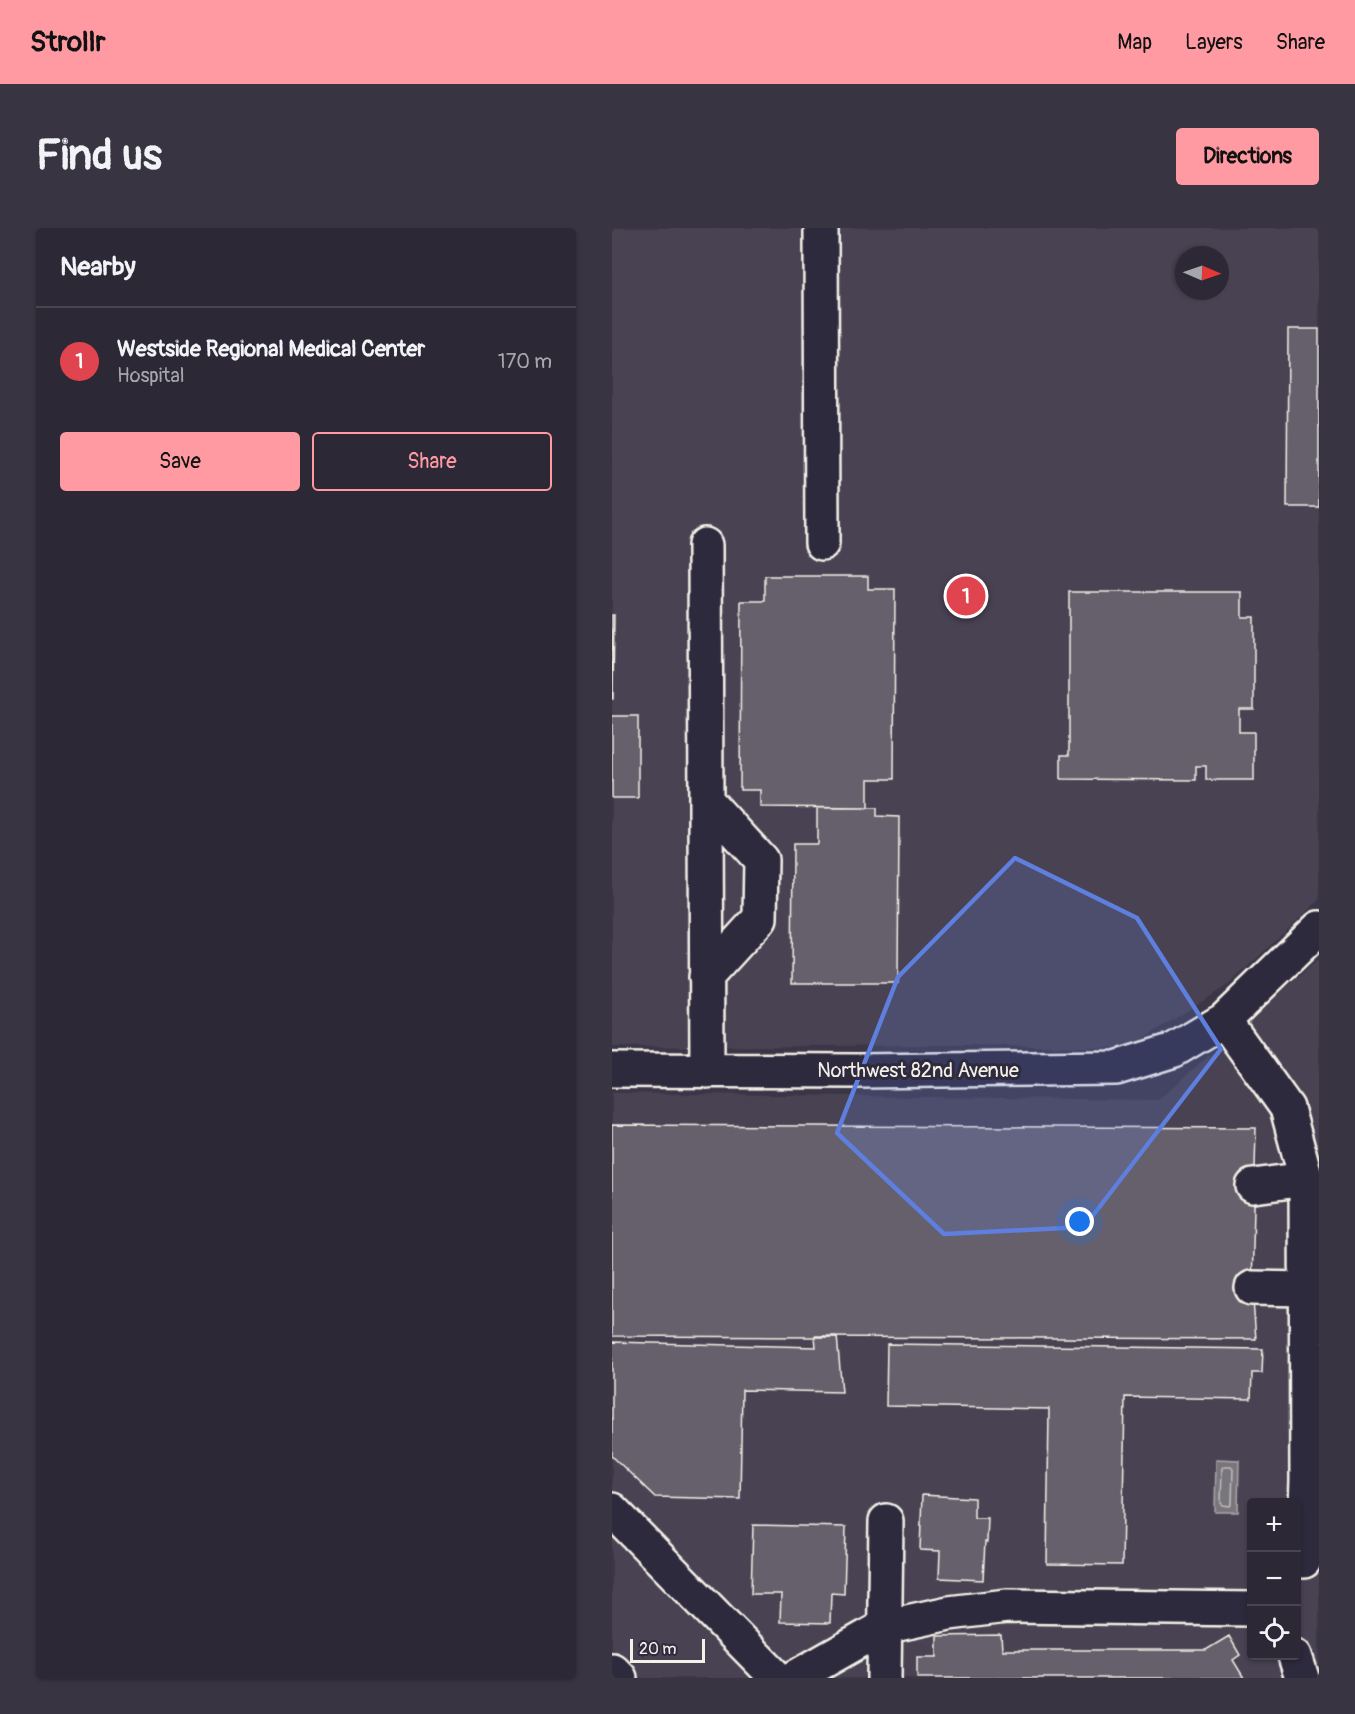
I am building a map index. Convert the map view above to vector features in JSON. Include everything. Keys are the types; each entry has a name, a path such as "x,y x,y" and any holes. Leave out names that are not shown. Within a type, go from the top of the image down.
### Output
{"street":[{"path":"821,228 822,543"},
{"path":"705,545 707,1071"},
{"path":"706,800 761,860 760,918 706,977"},
{"name":"Northwest 82nd Avenue","path":"612,1070 1116,1068 1174,1050 1224,1020 1319,928"},
{"path":"1224,1020 1287,1108 1306,1179 1313,1219 1307,1288 1313,1334 1313,1481 1306,1562"},
{"path":"1253,1186 1306,1179"},
{"path":"1252,1288 1307,1288"},
{"path":"612,1510 777,1678"},
{"path":"884,1678 886,1521"},
{"path":"794,1678 884,1627 949,1613 1007,1606 1247,1609"},
{"path":"1301,1649 1319,1647"},
{"path":"1296,1660 1302,1678"},
{"path":"612,1670 620,1678"}],"highlighted area":[{"path":"1015,858 1137,918 1221,1049 1084,1227 944,1234 837,1133 898,977"}],"shaded area":[{"path":"612,228 1319,228 1319,900 1228,985 1129,1048 962,1045 612,1047"},
{"path":"1319,959 1319,1678 612,1678 612,1093 1158,1100"}],"water":[{"path":"1216,1459 1239,1460 1238,1512 1215,1512"}],"building":[{"path":"1288,329 1319,329 1319,507 1287,507"},
{"path":"765,576 868,576 868,589 895,589 894,779 868,779 868,808 760,807 760,790 740,790 741,601 765,601"},
{"path":"1069,592 1242,592 1242,617 1254,617 1254,709 1239,709 1239,732 1254,732 1254,780 1206,780 1206,766 1196,766 1196,780 1061,779 1061,755 1069,755"},
{"path":"612,615 614,615 613,699 612,699"},
{"path":"612,716 638,716 638,798 612,798"},
{"path":"817,808 877,808 877,816 899,817 898,983 792,983 793,844 817,844"},
{"path":"612,1125 1256,1128 1252,1288 1256,1339 612,1336"},
{"path":"815,1336 837,1336 842,1392 742,1390 740,1499 655,1497 612,1456 612,1342 816,1347"},
{"path":"887,1344 1263,1349 1262,1373 1252,1373 1251,1399 1125,1397 1122,1565 1047,1564 1049,1409 886,1406"},
{"path":"922,1495 974,1498 974,1518 988,1518 983,1580 939,1578 940,1551 920,1550"},
{"path":"753,1525 846,1527 844,1594 831,1593 830,1623 780,1622 781,1594 751,1594"},
{"path":"1001,1635 1002,1650 1206,1650 1229,1636 1240,1655 1233,1660 1244,1678 917,1678 917,1657 937,1657 937,1636"}],"place":[{"name":"Westside Regional Medical Center","path":"966,596"}]}
